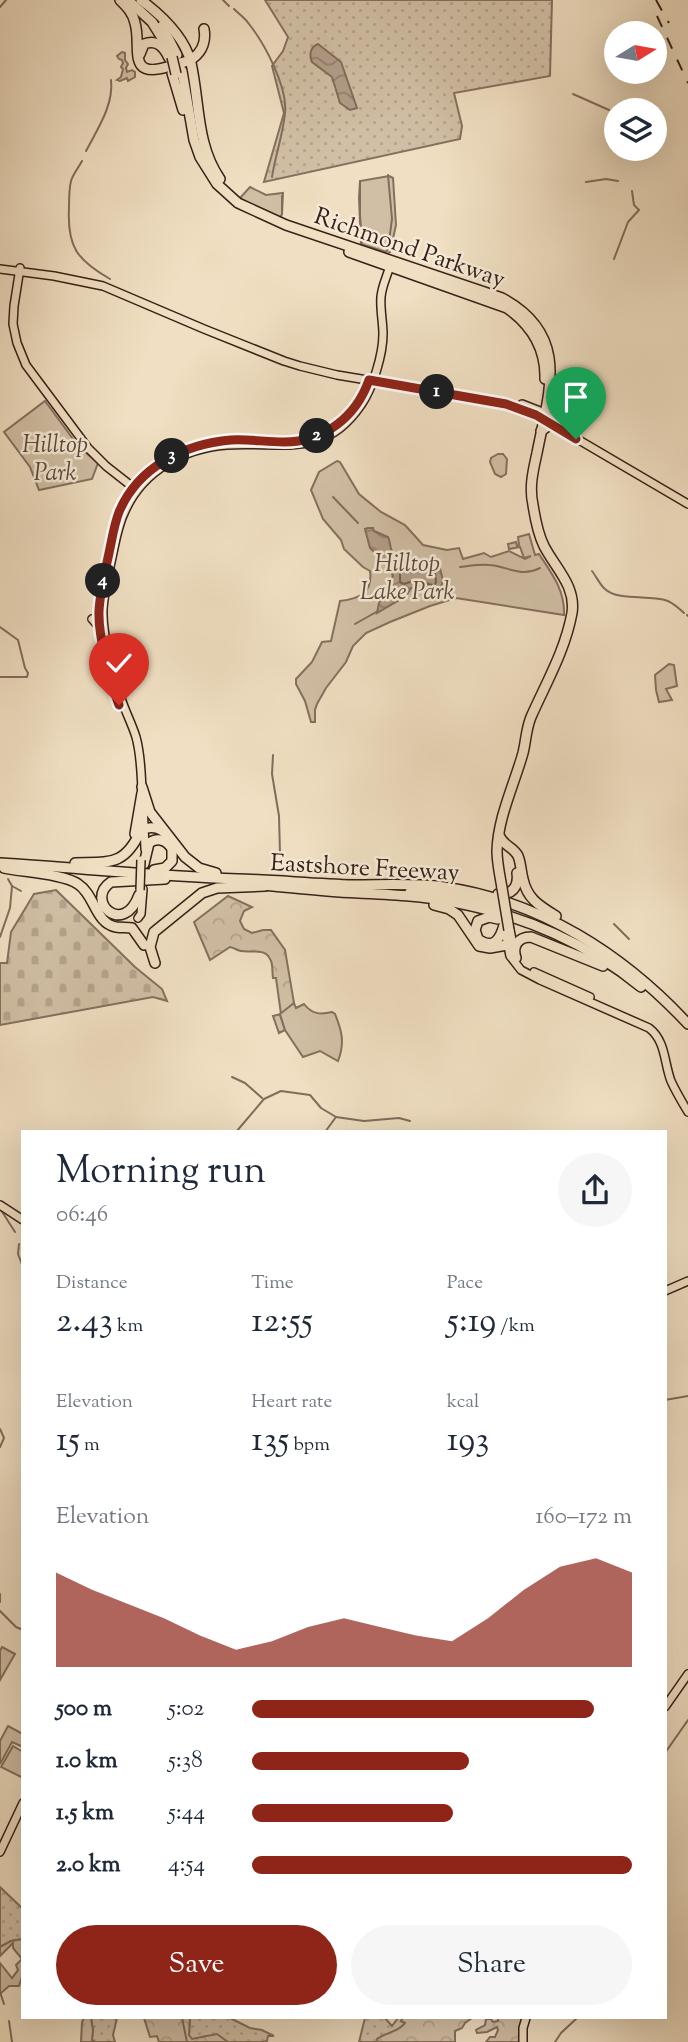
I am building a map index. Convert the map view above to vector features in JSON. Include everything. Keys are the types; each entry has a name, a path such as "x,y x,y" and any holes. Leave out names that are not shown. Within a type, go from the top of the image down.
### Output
{"highway":[{"path":"120,0 135,22 137,57 143,67 155,70 190,59 200,52 203,46 202,29 197,50 190,59 149,67 141,60 140,51 147,43 156,42 173,57"},
{"name":"Richmond Parkway","path":"128,0 152,22 173,57"},
{"path":"140,0 169,24 190,59 207,155 222,182 237,198 260,214"},
{"name":"Richmond Parkway","path":"140,0 166,30 194,140 205,167 217,184 231,198 260,214 389,263"},
{"path":"182,46 189,53 197,50"},
{"name":"Richmond Parkway","path":"177,73 189,142 195,160 212,188 226,202 270,224 502,298 526,314 543,339 551,366 551,382 528,473 527,498 539,548 564,586 568,600 568,616 554,660 524,725 493,842 493,859 508,935"},
{"name":"Richmond Parkway","path":"500,888 500,843 513,778 524,749 528,725 558,659 572,607 568,585 542,541 533,505 531,481 542,415"},
{"path":"541,431 555,425"},
{"path":"142,788 149,809 187,859 210,872 252,879"},
{"path":"93,866 116,857 131,842 137,827 142,788"},
{"path":"93,866 120,858 132,848 144,828 159,829 169,837"},
{"path":"93,866 162,869 169,865 173,858 170,845 160,840 151,842 142,862"},
{"path":"447,888 507,894 513,891 517,884 514,859 510,851 500,843"},
{"path":"500,843 513,849 518,856 531,900 577,929 582,936"},
{"path":"499,868 503,853 509,853 514,859"},
{"path":"1,866 74,881 86,891 101,917 116,927 132,928 144,945"},
{"name":"Eastshore Freeway","path":"1,866 93,866 351,885 409,884 480,895 534,912 582,936 640,978 688,1024"},
{"name":"Eastshore Freeway","path":"1,866 390,894 459,903 540,928 577,944 635,983 688,1031"},
{"path":"141,891 132,909 121,915 107,910 102,899 103,890 111,882 165,879"},
{"path":"351,885 452,892 503,907"},
{"path":"155,963 150,947 154,932 202,893 212,889 268,886"},
{"path":"390,894 429,892 481,901"},
{"path":"390,894 397,898 449,909 461,918 475,942 481,947 490,948 508,935"},
{"path":"161,918 184,906"},
{"path":"508,935 501,936 494,943 482,943 475,934 477,923 480,919 489,917 540,928"},
{"path":"109,924 124,926 138,918"},
{"path":"516,958 516,944 522,938 531,937 591,959 635,983"}],"main road":[{"path":"138,918 141,914 144,828 141,776 136,737 121,696 102,627 100,599 116,523 136,487 174,459 204,448 241,444 290,446 317,440 349,420 365,399 371,379 379,338 379,289 389,263"},
{"path":"0,267 78,277 117,288 284,361 332,373 500,402 542,415 586,445 688,502"},
{"path":"20,270 17,323 25,355 88,443 136,487"},
{"path":"371,379 427,387 432,381 439,389 501,399 542,415 688,502"},
{"path":"102,627 106,588 120,524 136,487"},
{"path":"102,627 112,618 103,611"},
{"path":"92,619 102,627"},
{"path":"508,935 516,958 528,970 658,1030 665,1043 675,1079 688,1104"},
{"path":"508,935 512,961 525,973 652,1030 660,1040 670,1077 688,1112"},
{"path":"0,1205 21,1219"},
{"path":"667,1292 673,1293 688,1283"},
{"path":"667,1704 688,1674"},
{"path":"0,1852 21,1807"},
{"path":"523,2042 526,2019"}],"green space":[{"path":"265,0 552,0 550,76 454,93 462,126 460,139 264,182 284,113 272,66 283,51 288,37"},
{"path":"125,53 128,64 127,72 135,72 135,77 128,81 127,78 117,80 121,77 123,63 117,56"},
{"path":"389,176 393,178 396,225 390,252 385,255 361,246 359,198 360,181"},
{"path":"250,187 266,195 283,193 280,218 240,198"},
{"name":"Hilltop Park","path":"45,401 79,447 98,463 92,479 39,490 30,467 4,432"},
{"path":"503,454 507,459 506,474 501,477 495,474 490,462 491,458"},
{"name":"Hilltop Lake Park","path":"337,461 359,494 381,512 405,525 423,545 447,550 459,548 463,559 484,553 491,557 509,551 525,559 531,556 524,558 520,547 509,549 508,544 516,542 517,546 518,537 529,534 535,555 539,554 560,590 564,615 456,598 390,622 366,633 353,646 346,662 317,704 315,722 311,722 296,679 312,662 322,642 331,641 340,601 363,594 370,579 370,571 344,549 341,540 323,519 311,490 319,472"},
{"path":"669,664 674,665 677,686 666,689 672,700 659,702 655,675"},
{"path":"56,890 135,967 162,989 167,1001 153,997 0,1025 0,963 7,963 11,932 34,894"},
{"path":"228,896 252,907 244,911 240,921 244,929 252,933 271,930 285,950 294,1003 280,1015 285,1030 279,1033 273,1016 281,1014 276,978 273,978 269,957 262,952 241,951 230,947 210,960 194,922"},
{"path":"294,1003 296,1008 304,1004 317,1013 335,1014 342,1037 338,1061 320,1051 303,1057 285,1030 280,1014"},
{"path":"2,1647 15,1654 0,1680 0,1651"},
{"path":"8,1726 21,1733 21,1746 12,1742 0,1764 0,1741"},
{"path":"13,1746 21,1751 21,1777 1,1767"},
{"path":"0,1887 21,1907 21,1939 0,1947"},
{"path":"21,1939 21,1958 13,1948 13,1943 0,1956 0,1947"},
{"path":"21,1960 19,1986 9,1986 0,1994 0,1963 12,1978 18,1970 16,1965"},
{"path":"84,2019 91,2019 92,2040 95,2042 81,2042"},
{"path":"91,2019 117,2019 113,2035 115,2042 95,2042 92,2040"},
{"path":"144,2019 190,2019 189,2035 192,2039 217,2034 228,2042 159,2042 157,2036 150,2037"},
{"path":"190,2019 232,2019 274,2036 268,2036 267,2041 262,2042 227,2042 206,2036 192,2040 189,2036"},
{"path":"365,2019 386,2019 392,2026 397,2019 402,2019 401,2021 405,2023 377,2039 378,2042 359,2042"},
{"path":"471,2019 455,2031 455,2042 378,2042 377,2039 405,2023 401,2021"},
{"path":"486,2019 524,2019 521,2042 486,2042 490,2037 495,2037 497,2027 477,2033 476,2030 485,2025"}],"water":[{"path":"318,44 341,62 357,108 350,110 340,103 332,77 312,62 311,52"},
{"path":"365,529 388,537 391,549 400,560 439,565 443,580 440,591 433,594 411,588 406,596 377,613 379,603 393,576 388,565 370,548"}],"waterway":[{"path":"0,7 6,0"},
{"path":"223,0 229,6"},
{"path":"234,9 262,43 283,91 284,121 272,177"},
{"path":"86,151 107,108 111,80"},
{"path":"573,94 604,108"},
{"path":"82,161 70,184 69,221 72,243 89,265 110,279"},
{"path":"361,244 386,252 388,249 392,219 388,175"},
{"path":"586,182 606,179 618,181"},
{"path":"360,181 360,213"},
{"path":"614,259 628,222 639,210 634,205 632,191"},
{"path":"282,196 282,214"},
{"path":"360,215 362,244"},
{"path":"333,497 358,523"},
{"path":"460,567 489,565 526,572 540,568"},
{"path":"592,571 610,593 665,600 684,613"},
{"path":"355,624 378,611"},
{"path":"0,627 18,640 28,673 27,677 0,677"},
{"path":"273,755 272,774 279,816 280,854"},
{"path":"8,879 12,886 21,891"},
{"path":"0,937 10,908 12,886"},
{"path":"614,924 629,939"},
{"path":"232,1077 245,1083 262,1098"},
{"path":"238,1130 264,1099 281,1091 310,1095 321,1108 336,1117 364,1121 399,1118 410,1121"},
{"path":"326,1130 336,1117"},
{"path":"1,1210 15,1232"},
{"path":"19,1244 18,1254 21,1262"},
{"path":"667,1400 688,1396"},
{"path":"0,1429 4,1438 0,1447"},
{"path":"0,1594 0,1602"},
{"path":"0,1611 21,1629"},
{"path":"667,1750 688,1720"},
{"path":"0,1992 4,2004"},
{"path":"182,2019 187,2042"},
{"path":"555,2042 576,2019"},
{"path":"9,2021 12,2042"}],"railway":[{"path":"656,0 669,23"},
{"path":"657,16 688,83"}],"route":[{"path":"119,705 100,628 102,587 114,529 126,498 149,472 164,460 191,448 220,441 284,442 313,438 335,426 352,411 369,380 506,404 536,415 576,439"}]}
